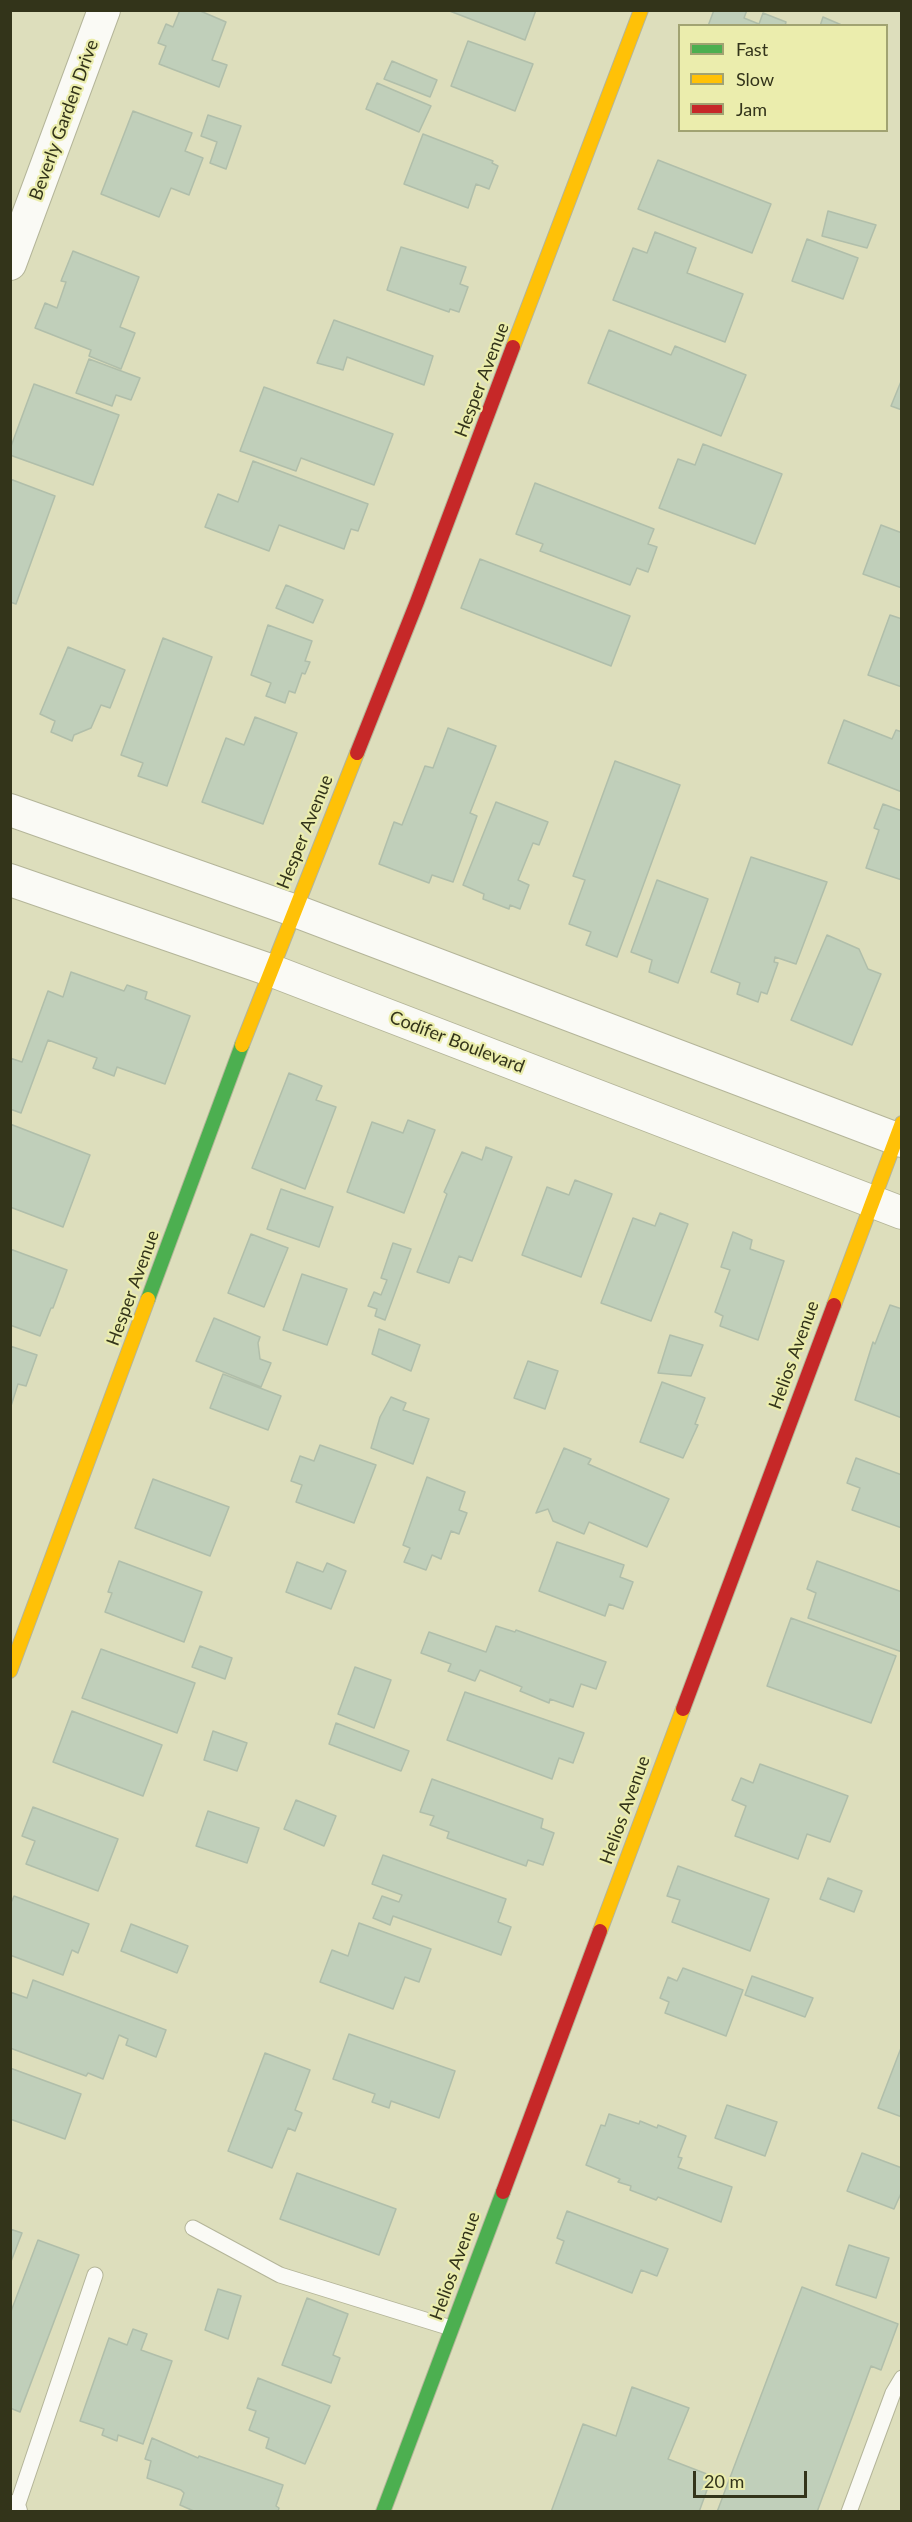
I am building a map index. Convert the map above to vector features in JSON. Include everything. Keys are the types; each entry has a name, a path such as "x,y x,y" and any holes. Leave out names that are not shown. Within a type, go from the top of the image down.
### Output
{"street":[{"name":"Beverly Garden Drive","path":"10,264 104,10"},
{"name":"Hesper Avenue","path":"10,1671 270,970 417,602 641,10"},
{"path":"10,810 293,910 899,1134"},
{"name":"Codifer Boulevard","path":"10,880 270,970 902,1213"},
{"name":"Helios Avenue","path":"383,2511 870,1201 899,1134"}],"lane":[{"path":"193,2228 280,2275 451,2328"},
{"path":"12,2511 95,2276"},
{"path":"849,2511 893,2393 902,2378"}],"building":[{"path":"180,10 198,10 226,22 212,60 227,65 219,87 159,64 166,46 158,43 166,24 173,27"},
{"path":"447,10 536,10 525,40"},
{"path":"714,10 747,10 744,18 759,24 709,24"},
{"path":"763,13 786,22 786,24 759,24"},
{"path":"823,17 839,24 821,24"},
{"path":"468,41 533,64 515,111 451,86"},
{"path":"392,61 437,80 430,97 384,79"},
{"path":"377,83 431,106 419,132 366,109"},
{"path":"133,111 192,133 185,151 203,158 189,195 171,188 159,217 101,194"},
{"path":"208,115 241,126 226,169 210,163 217,142 201,136"},
{"path":"423,134 493,161 492,163 498,166 489,189 476,184 468,208 404,184"},
{"path":"658,160 771,204 752,253 638,209"},
{"path":"828,211 876,225 867,248 822,236"},
{"path":"655,232 696,248 687,273 743,294 725,342 613,300 633,248 647,253"},
{"path":"807,239 858,258 843,299 792,281"},
{"path":"401,247 466,267 460,284 468,287 459,312 450,309 449,312 387,290"},
{"path":"73,251 139,277 120,327 135,333 121,369 89,356 91,350 35,328 45,303 57,308 66,282 61,281"},
{"path":"334,320 433,356 424,385 347,357 343,370 317,363"},
{"path":"609,330 671,355 675,346 746,375 721,436 588,383"},
{"path":"89,359 140,378 131,400 116,395 112,406 76,393"},
{"path":"902,379 902,410 891,406"},
{"path":"34,384 119,415 93,485 10,455 10,449"},
{"path":"264,387 393,434 374,485 301,458 296,471 240,451"},
{"path":"703,444 782,474 755,544 659,508 678,459 695,465"},
{"path":"253,461 368,504 358,531 351,529 344,549 279,525 269,551 205,527 218,494 238,502"},
{"path":"10,479 55,496 16,604 10,602"},
{"path":"535,483 654,529 648,544 657,547 648,572 637,568 630,585 540,551 543,544 516,534"},
{"path":"881,525 902,533 902,588 863,574"},
{"path":"480,559 630,616 611,666 461,608"},
{"path":"286,585 323,600 313,623 276,608"},
{"path":"890,615 902,619 902,687 868,675"},
{"path":"268,625 312,641 305,661 310,662 305,674 302,673 295,693 289,691 285,703 266,696 271,683 251,675"},
{"path":"163,638 212,657 167,786 138,776 143,763 121,755"},
{"path":"68,647 125,670 110,708 101,705 91,728 74,735 72,741 51,732 55,721 40,714"},
{"path":"255,717 297,733 263,824 202,802 226,738 244,745"},
{"path":"844,720 892,739 896,730 902,732 902,792 828,763"},
{"path":"448,728 496,746 470,813 477,816 453,882 432,875 429,883 379,864 394,822 402,825 425,766 433,768"},
{"path":"615,761 680,785 617,957 586,945 591,932 569,924 585,880 573,876"},
{"path":"496,802 548,822 539,845 533,843 518,880 529,885 520,909 510,905 509,909 483,899 484,894 463,885"},
{"path":"883,804 902,811 902,880 866,868 879,830 874,828"},
{"path":"751,857 827,882 796,964 775,957 774,962 778,963 767,994 761,992 758,1002 737,994 740,983 711,972"},
{"path":"657,880 708,899 678,983 649,972 652,960 631,952"},
{"path":"827,935 859,949 868,969 881,974 852,1045 791,1020"},
{"path":"71,972 124,991 127,985 147,992 145,999 190,1016 165,1084 117,1067 114,1076 93,1068 97,1058 48,1040 21,1113 10,1109 10,1058 22,1062 48,991 63,997"},
{"path":"289,1073 322,1086 316,1100 336,1107 305,1189 252,1168"},
{"path":"408,1120 435,1130 404,1213 347,1192 372,1122 403,1133"},
{"path":"10,1124 90,1155 63,1227 10,1207"},
{"path":"486,1147 512,1157 472,1261 459,1256 449,1283 417,1272 447,1194 444,1192 462,1152 482,1160"},
{"path":"575,1180 612,1194 581,1277 522,1255 547,1187 569,1195"},
{"path":"281,1189 333,1207 319,1247 267,1229"},
{"path":"660,1213 688,1224 651,1321 601,1303 633,1218 655,1226"},
{"path":"733,1232 752,1240 750,1249 784,1261 758,1340 720,1326 723,1316 715,1312 730,1270 721,1267"},
{"path":"251,1234 288,1248 264,1307 228,1293"},
{"path":"393,1243 411,1249 385,1320 375,1316 377,1309 368,1306 374,1292 381,1295 387,1280 381,1278"},
{"path":"10,1249 67,1270 40,1336 10,1325"},
{"path":"302,1274 347,1289 327,1345 283,1330"},
{"path":"890,1305 902,1309 902,1418 855,1400 873,1342 875,1344"},
{"path":"214,1318 260,1337 258,1343 260,1359 271,1363 261,1387 196,1361"},
{"path":"379,1329 420,1345 411,1371 372,1354"},
{"path":"670,1335 703,1345 691,1376 658,1373"},
{"path":"10,1346 37,1355 26,1386 18,1384 11,1406"},
{"path":"528,1361 558,1371 545,1409 514,1398"},
{"path":"223,1374 281,1396 268,1430 210,1408"},
{"path":"662,1382 705,1398 695,1424 698,1425 683,1458 640,1442"},
{"path":"391,1397 406,1403 403,1410 429,1419 413,1464 371,1448 380,1417"},
{"path":"320,1445 376,1465 354,1523 296,1502 302,1485 291,1481 300,1456 314,1461"},
{"path":"564,1448 591,1459 588,1464 669,1499 647,1547 589,1522 584,1534 553,1521 548,1509 536,1513"},
{"path":"856,1458 902,1475 902,1528 852,1510 860,1488 847,1483"},
{"path":"427,1477 465,1492 459,1510 467,1513 459,1534 451,1531 441,1559 432,1555 426,1570 404,1562 410,1548 403,1545"},
{"path":"153,1479 229,1507 210,1556 135,1528"},
{"path":"557,1542 624,1565 620,1577 633,1582 623,1609 609,1604 605,1616 539,1591"},
{"path":"119,1561 202,1592 184,1642 105,1612 112,1593 108,1592"},
{"path":"817,1561 902,1592 902,1652 808,1618 816,1593 807,1589"},
{"path":"297,1562 323,1572 327,1563 346,1571 331,1609 286,1592"},
{"path":"791,1618 896,1656 871,1723 767,1686"},
{"path":"496,1626 515,1632 516,1630 606,1662 596,1689 581,1684 573,1707 550,1699 549,1703 520,1691 522,1687 480,1670 475,1681 448,1671 451,1664 421,1653 429,1632 486,1652"},
{"path":"200,1646 232,1658 225,1679 192,1667"},
{"path":"101,1649 195,1683 177,1733 82,1698"},
{"path":"355,1667 391,1680 374,1728 338,1714"},
{"path":"465,1692 584,1733 573,1763 559,1758 552,1779 447,1740"},
{"path":"72,1711 162,1745 143,1796 53,1762"},
{"path":"336,1723 409,1751 401,1771 329,1744"},
{"path":"213,1731 247,1743 237,1771 204,1760"},
{"path":"760,1764 848,1796 830,1842 807,1834 798,1859 735,1836 746,1806 732,1800 741,1778 753,1783"},
{"path":"432,1779 543,1819 541,1828 554,1833 543,1865 528,1860 526,1866 447,1838 449,1832 430,1825 434,1816 420,1812"},
{"path":"296,1800 336,1816 324,1846 284,1829"},
{"path":"33,1807 118,1839 98,1891 26,1864 35,1841 22,1836"},
{"path":"208,1811 259,1828 247,1863 196,1846"},
{"path":"383,1855 506,1899 498,1922 511,1927 501,1955 393,1916 390,1925 373,1918 382,1896 399,1902 402,1895 372,1884"},
{"path":"678,1866 769,1899 750,1951 672,1922 680,1900 667,1896"},
{"path":"828,1878 862,1891 854,1912 820,1899"},
{"path":"14,1896 89,1924 78,1953 72,1950 63,1975 10,1955 10,1905"},
{"path":"359,1923 431,1949 419,1982 405,1977 393,2009 320,1982 332,1950 348,1956"},
{"path":"131,1924 188,1946 177,1973 121,1951"},
{"path":"683,1968 743,1990 726,2036 665,2013 669,2002 660,1998 668,1977 677,1981"},
{"path":"752,1976 813,1998 805,2017 745,1995"},
{"path":"33,1980 166,2030 156,2057 126,2045 128,2039 119,2035 103,2079 88,2073 86,2076 10,2048 10,1992 27,1998"},
{"path":"349,2034 455,2071 439,2118 391,2101 389,2108 372,2102 375,2094 333,2079"},
{"path":"902,2048 902,2117 878,2108"},
{"path":"265,2053 310,2070 295,2110 302,2113 295,2131 288,2128 272,2168 228,2151"},
{"path":"10,2068 81,2094 65,2139 10,2119"},
{"path":"727,2105 777,2122 765,2156 715,2138"},
{"path":"609,2114 639,2124 640,2121 657,2128 658,2125 686,2136 678,2157 682,2158 678,2168 732,2187 721,2222 658,2197 656,2200 630,2190 631,2186 618,2182 620,2179 586,2165 601,2125 605,2126"},
{"path":"862,2153 902,2168 902,2191 894,2209 847,2191"},
{"path":"297,2173 396,2209 379,2255 280,2219"},
{"path":"567,2211 668,2249 657,2276 641,2270 632,2293 556,2263 564,2241 557,2238"},
{"path":"10,2229 22,2233 10,2264"},
{"path":"38,2240 79,2255 20,2412 10,2408 10,2314"},
{"path":"849,2245 889,2258 876,2298 836,2285"},
{"path":"802,2287 898,2324 881,2370 871,2366 817,2512 717,2512"},
{"path":"218,2289 241,2296 228,2339 205,2330"},
{"path":"307,2298 348,2314 333,2355 340,2358 331,2383 282,2365"},
{"path":"133,2329 147,2334 141,2350 172,2361 143,2444 118,2435 117,2441 102,2435 104,2429 80,2421 109,2338 127,2345"},
{"path":"258,2378 330,2406 305,2464 266,2448 269,2438 249,2430 256,2411 247,2408"},
{"path":"632,2387 689,2408 668,2459 712,2476 699,2512 551,2512 583,2424 616,2436"},
{"path":"152,2438 198,2458 199,2456 283,2485 276,2506 279,2508 278,2512 196,2512 180,2505 184,2493 181,2490 147,2478 151,2461 145,2459"}],"traffic: fast":[{"path":"148,1299 242,1045"},
{"path":"383,2512 503,2192"}],"traffic: slow":[{"path":"513,347 641,10"},
{"path":"242,1045 357,753"},
{"path":"834,1305 902,1123"},
{"path":"10,1671 148,1299"},
{"path":"600,1931 683,1709"}],"traffic: jam":[{"path":"357,753 417,602 513,347"},
{"path":"683,1709 834,1305"},
{"path":"503,2192 600,1931"}]}
